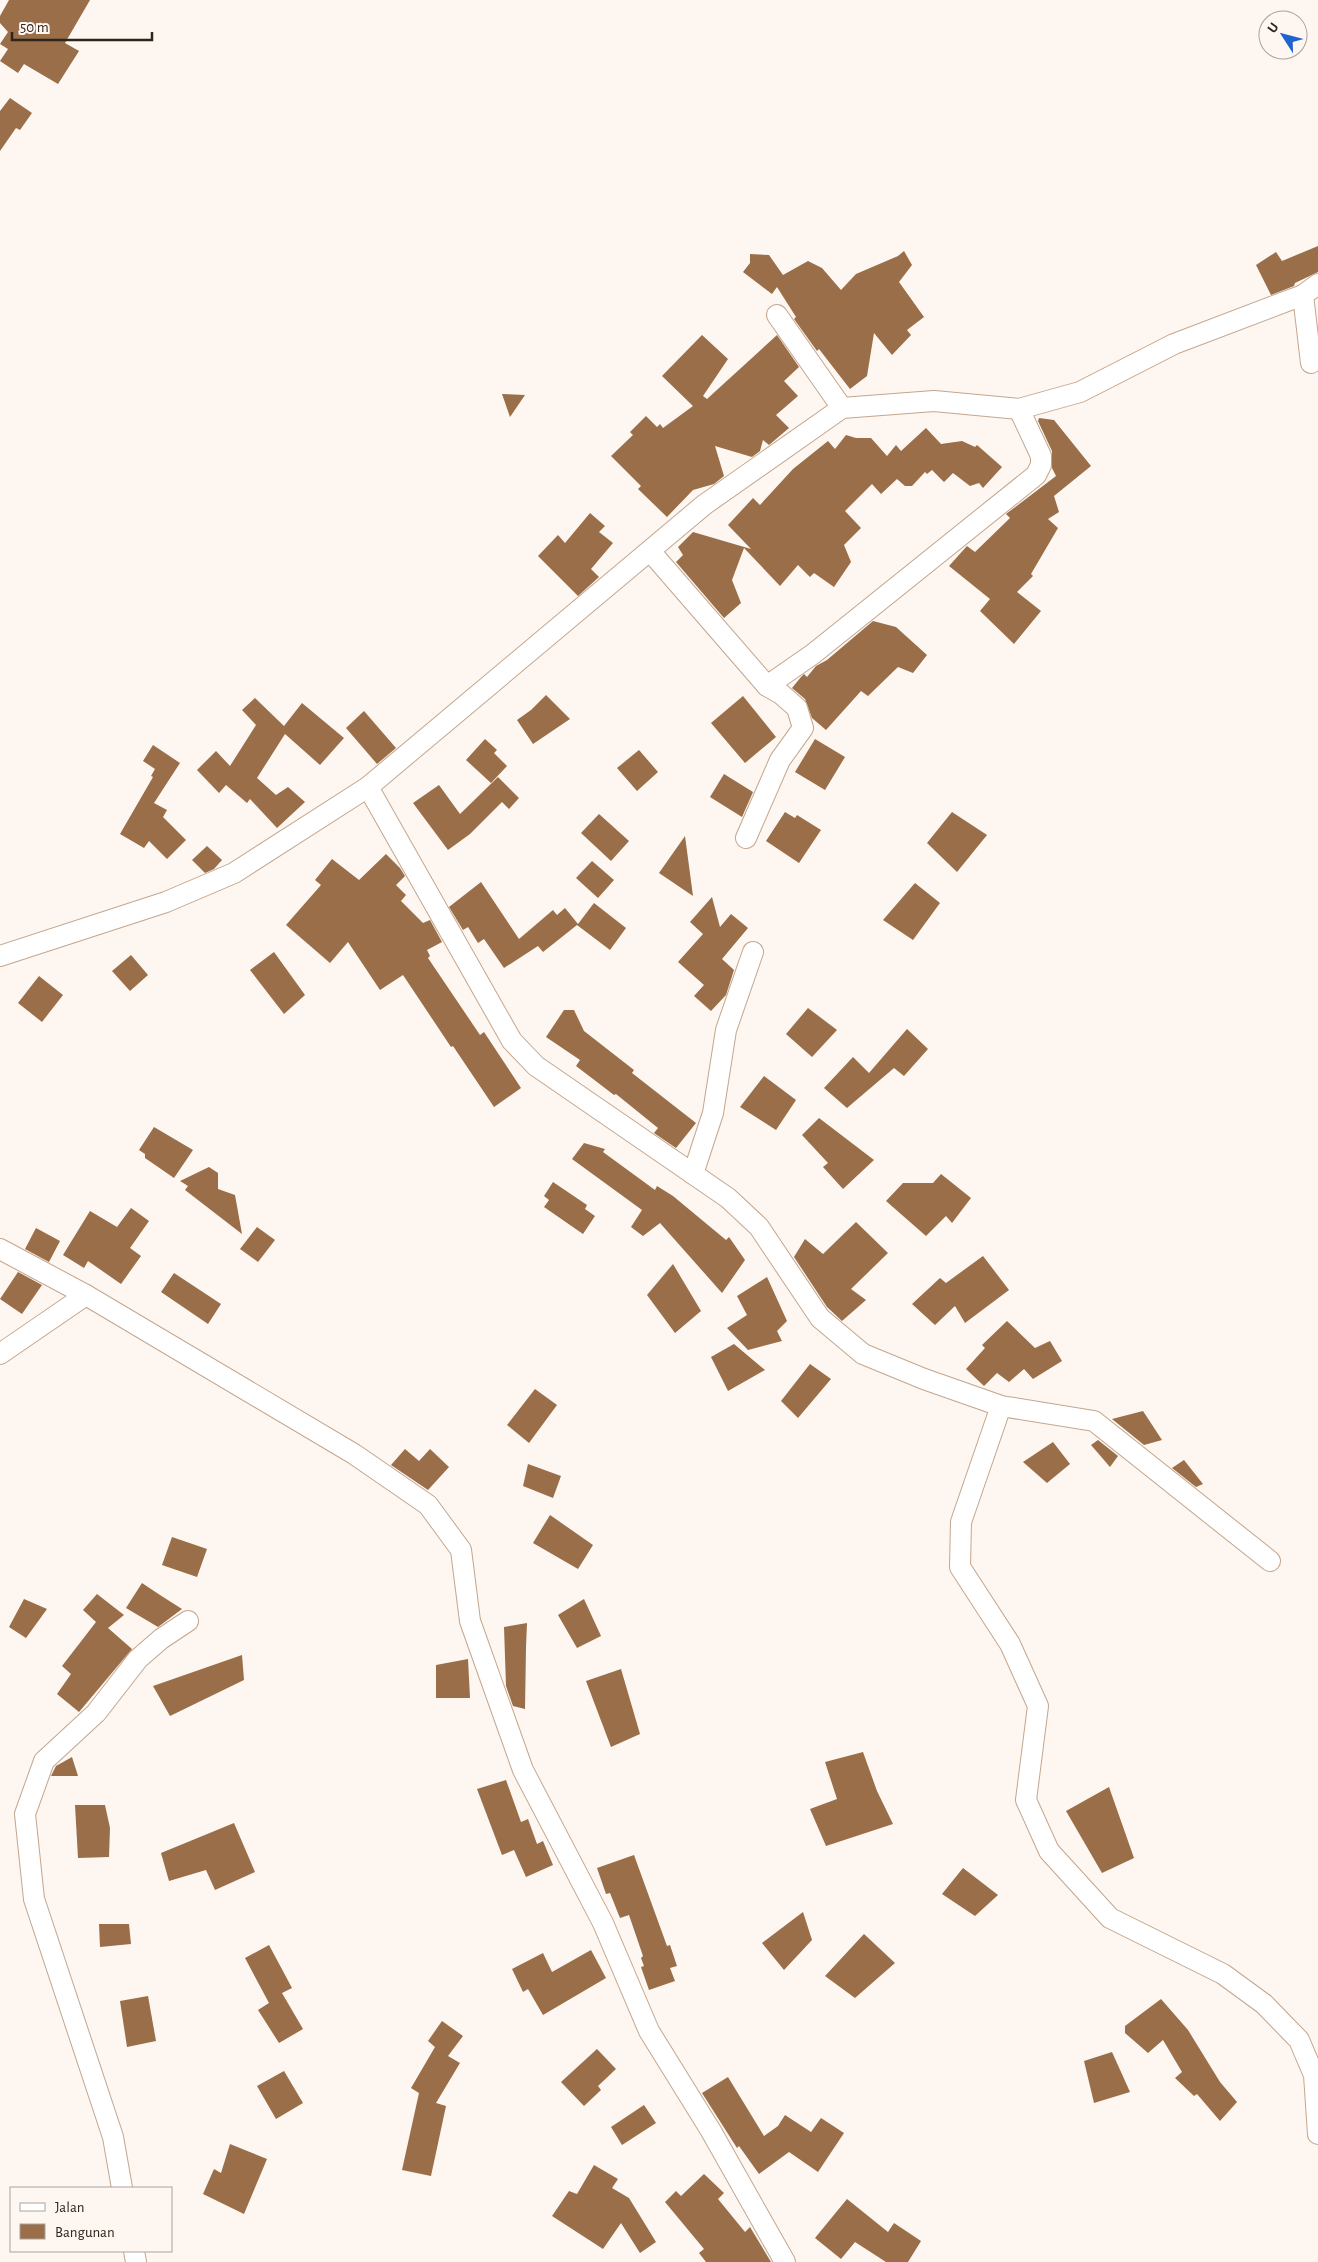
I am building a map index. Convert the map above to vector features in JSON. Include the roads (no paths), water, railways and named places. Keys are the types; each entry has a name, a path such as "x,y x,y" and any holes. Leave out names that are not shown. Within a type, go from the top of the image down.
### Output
{"street":[{"path":"0,956 166,902 234,873 368,787 704,505 842,408 934,401 1019,409 1080,392 1174,344 1310,290 1311,363"},
{"path":"777,315 842,408"},
{"path":"767,686 813,654 1036,475 1041,465 1042,456 1019,409"},
{"path":"650,551 767,686 782,694 797,708 802,728 780,760 746,838"},
{"path":"368,787 512,1041 536,1066 728,1198 759,1227 820,1318 863,1354 924,1379 1001,1406 1094,1421 1270,1561"},
{"path":"693,1174 713,1113 726,1030 753,952"},
{"path":"0,1249 86,1295 354,1454 428,1505 461,1550 470,1621 524,1770 603,1923 649,2031 711,2131 785,2262"},
{"path":"0,1354 86,1295"},
{"path":"1001,1406 961,1522 960,1567 1010,1644 1038,1706 1026,1800 1049,1851 1110,1918 1222,1974 1264,2004 1300,2040 1314,2075 1318,2134"},
{"path":"122,2187 113,2137 34,1899 25,1814 44,1761 96,1713 138,1659 161,1639 188,1621"}]}
